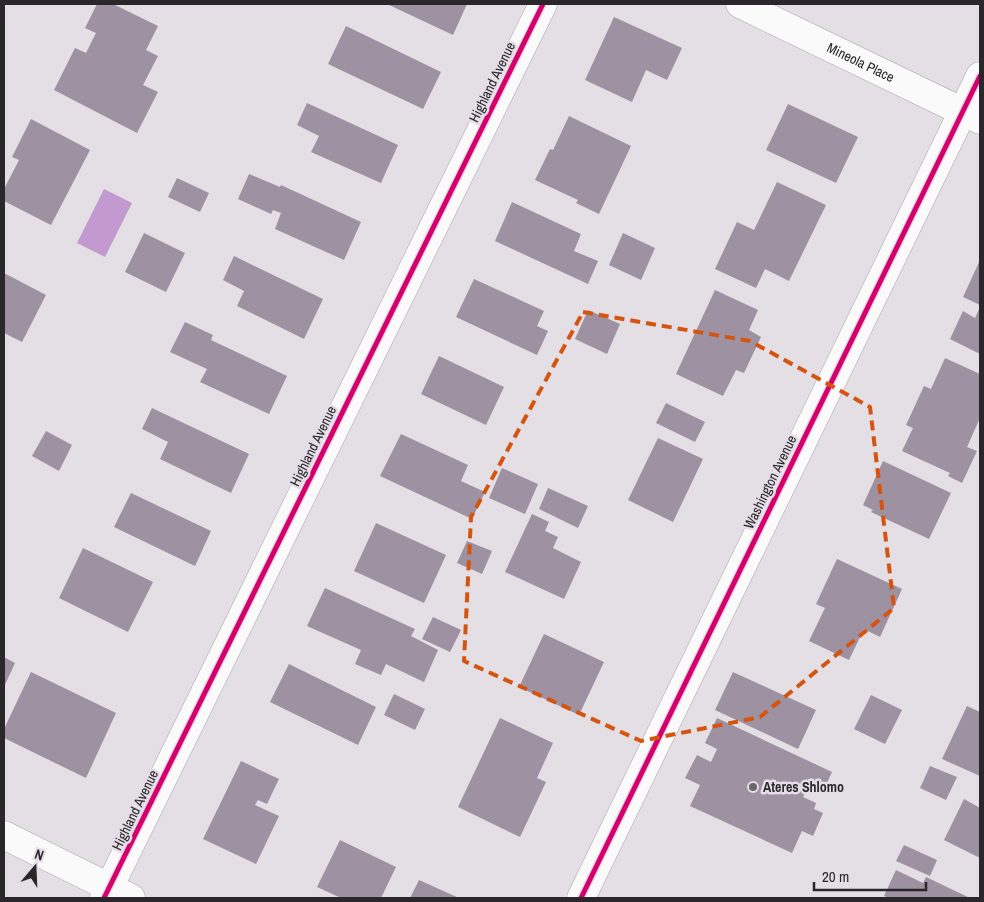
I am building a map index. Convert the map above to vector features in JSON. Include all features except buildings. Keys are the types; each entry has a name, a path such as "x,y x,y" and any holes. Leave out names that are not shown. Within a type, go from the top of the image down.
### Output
{"street":[{"name":"Highland Avenue","path":"115,895 543,4"},
{"name":"Mineola Place","path":"740,4 972,116"},
{"name":"Washington Avenue","path":"581,898 972,116 980,76"},
{"path":"4,835 115,895"}],"highlighted area":[{"path":"583,312 750,341 870,407 894,608 760,717 641,741 464,661 471,517"}],"shaded area":[{"path":"104,189 132,203 105,257 77,243"}],"cycle path":[{"path":"104,898 543,4"},
{"path":"581,898 980,76"}],"place":[{"name":"Ateres Shlomo","path":"753,787"}]}
